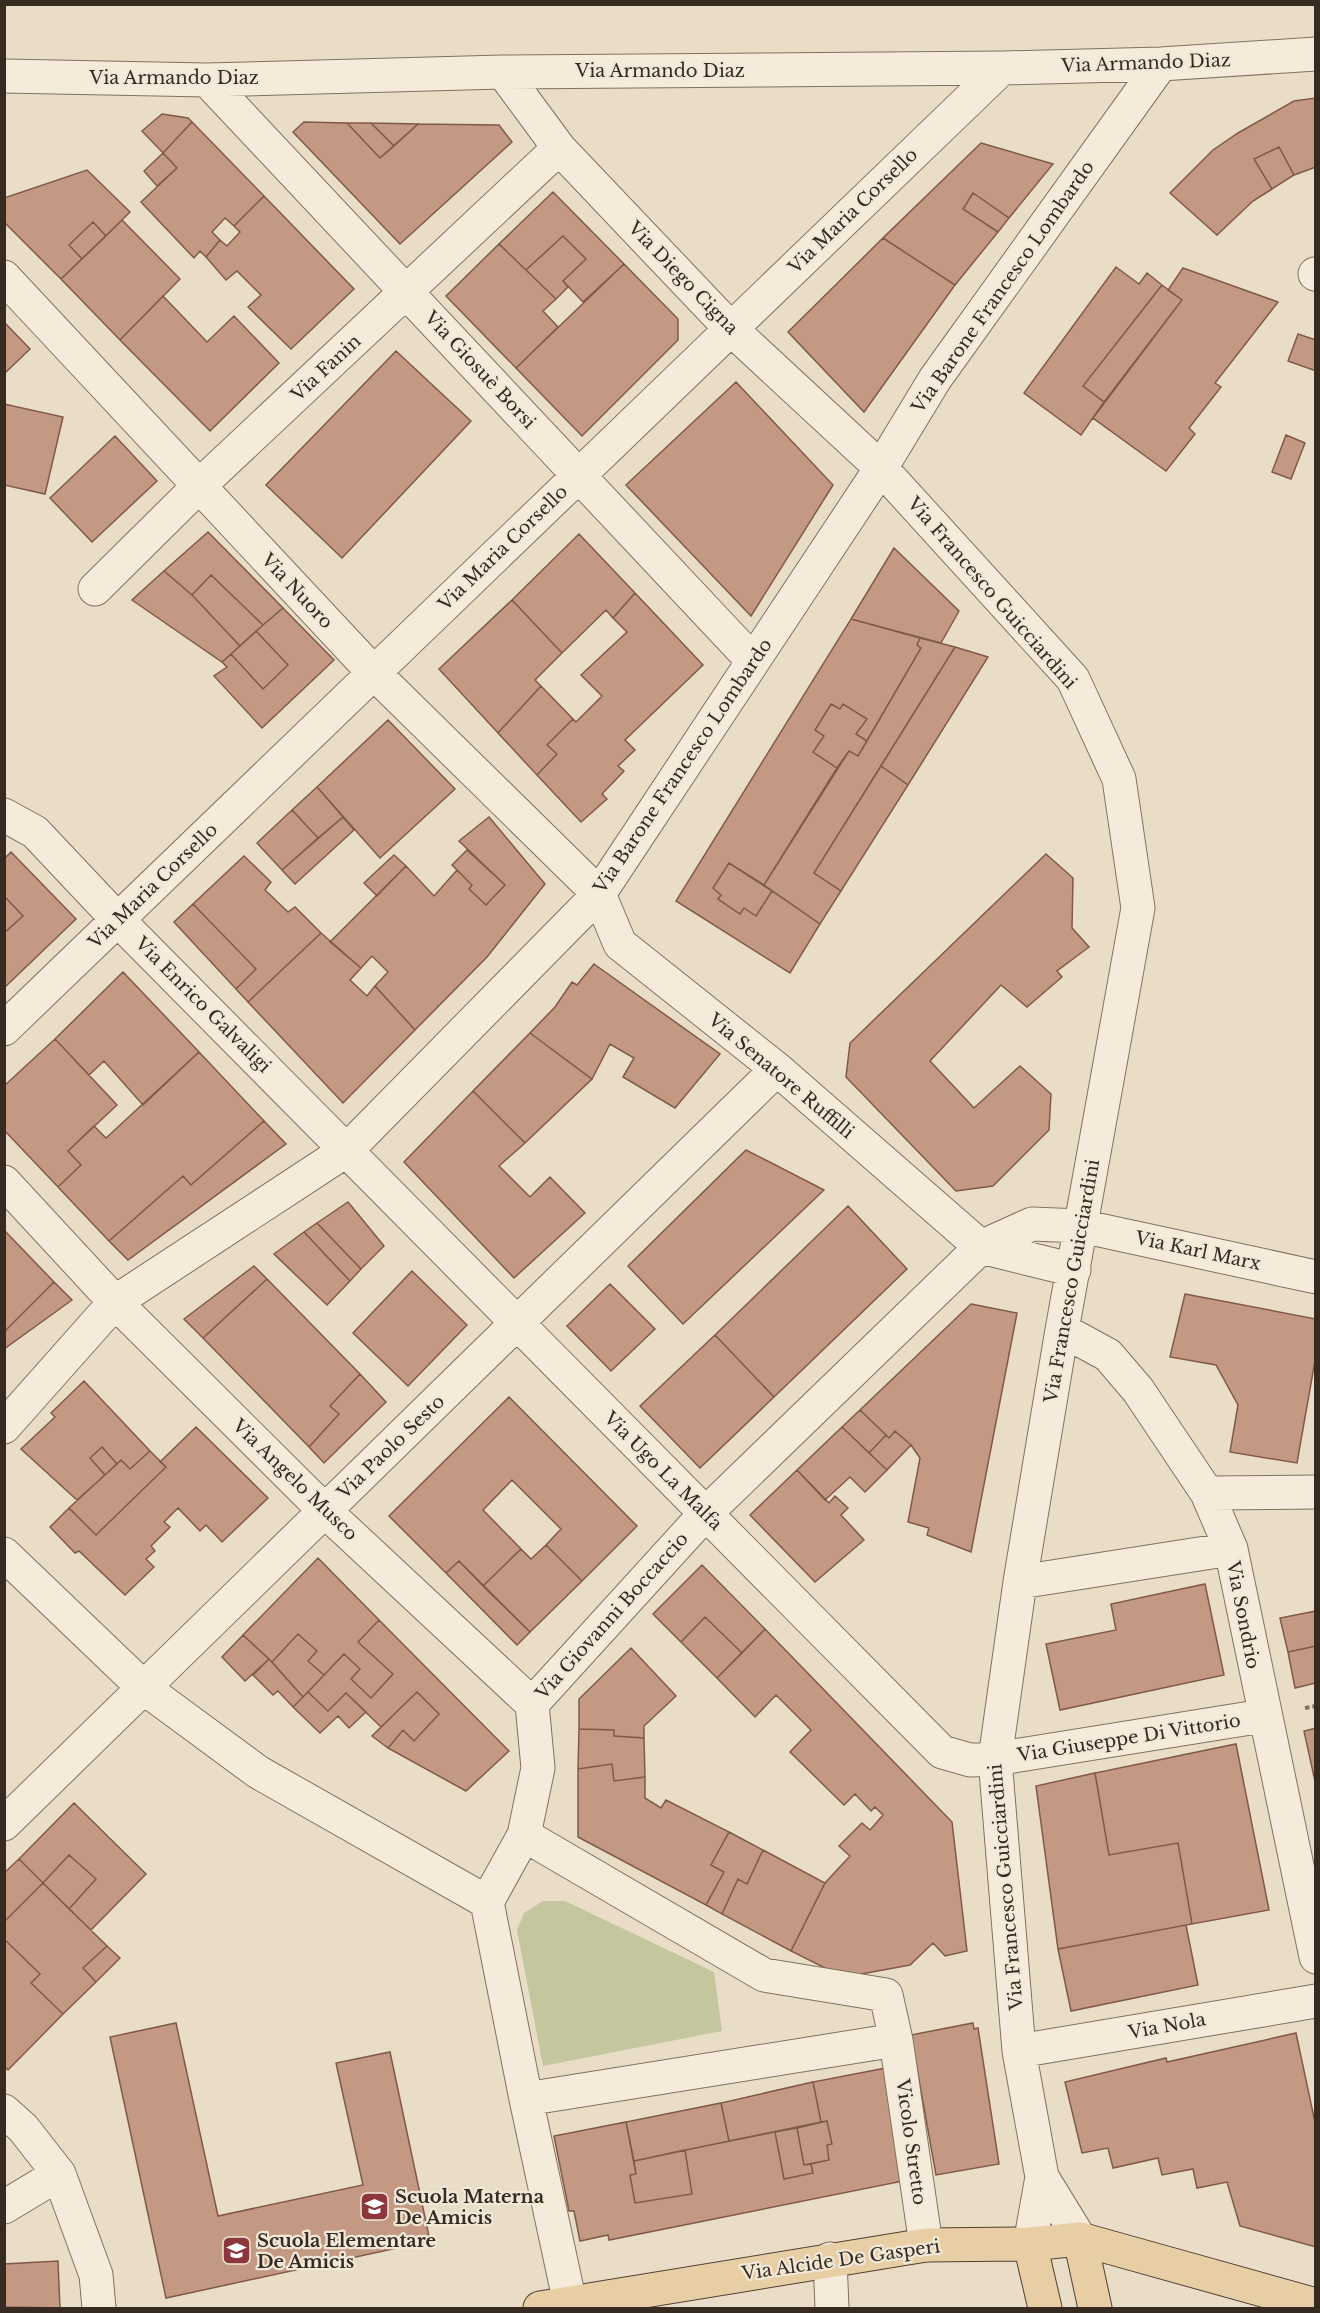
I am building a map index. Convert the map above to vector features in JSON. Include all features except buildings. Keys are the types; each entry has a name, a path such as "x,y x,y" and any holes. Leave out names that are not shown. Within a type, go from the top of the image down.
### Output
{"main road":[{"name":"Via Alcide De Gasperi","path":"560,2307 830,2259 926,2245 1030,2244 1080,2239 1316,2305"},
{"path":"1080,2239 1095,2308"},
{"path":"1030,2244 1045,2308"}],"street":[{"name":"Via Armando Diaz","path":"4,76 207,80 503,72 1002,68 1161,64 1316,54"},
{"name":"Via Barone Francesco Lombardo","path":"4,1427 115,1302 347,1150 599,894 881,468 935,379 1161,64"},
{"name":"Via Maria Corsello","path":"4,1029 1002,68"},
{"name":"Via Diego Cigna","path":"503,72 559,148 731,329 881,468"},
{"name":"Via Giosuè Borsi","path":"207,80 753,661"},
{"name":"Via Fanin","path":"95,589 199,486 559,148"},
{"name":"Via Nuoro","path":"4,277 374,674 599,894"},
{"name":"Via Francesco Guicciardini","path":"881,468 1073,680 1119,779 1138,908 1062,1330 1020,1582 995,1759 1019,2051 1042,2177"},
{"name":"Via Enrico Galvaligi","path":"4,815 35,832 118,920 347,1150"},
{"name":"Via Senatore Ruffilli","path":"599,894 620,944 777,1070 981,1247"},
{"name":"Via Paolo Sesto","path":"4,1824 777,1070"},
{"name":"Via Ugo La Malfa","path":"347,1150 942,1752 970,1760 995,1759"},
{"name":"Via Angelo Musco","path":"4,1182 115,1302 325,1511 532,1704"},
{"name":"Via Karl Marx","path":"981,1247 1032,1224 1081,1226 1316,1277"},
{"path":"981,1247 1074,1270"},
{"name":"Via Giovanni Boccaccio","path":"487,1902 524,1835 537,1768 532,1704 705,1514 981,1247"},
{"name":"Via Sondrio","path":"1062,1330 1108,1354 1138,1389 1207,1493 1231,1549 1263,1716 1316,1958"},
{"path":"1207,1493 1316,1492"},
{"path":"1020,1582 1231,1549"},
{"path":"4,1554 144,1688 258,1772 487,1902 526,2100 560,2307"},
{"name":"Via Giuseppe Di Vittorio","path":"995,1759 1263,1716"},
{"name":"Vicolo Stretto","path":"524,1835 764,1975 886,1995 896,2040 926,2245"},
{"name":"Via Nola","path":"1019,2051 1316,2001"},
{"path":"526,2100 896,2040"},
{"path":"4,2111 23,2128 59,2174 96,2275 99,2308"},
{"path":"4,2207 59,2174"},
{"path":"1042,2177 1080,2239"},
{"path":"1030,2244 1042,2177"},
{"path":"830,2259 832,2308"}],"green space":[{"path":"543,1901 565,1901 714,1972 722,2031 543,2066 517,1930 524,1913"}],"place":[{"name":"Scuola Materna De Amicis","path":"374,2207"},
{"name":"Scuola Elementare De Amicis","path":"236,2251"}]}
